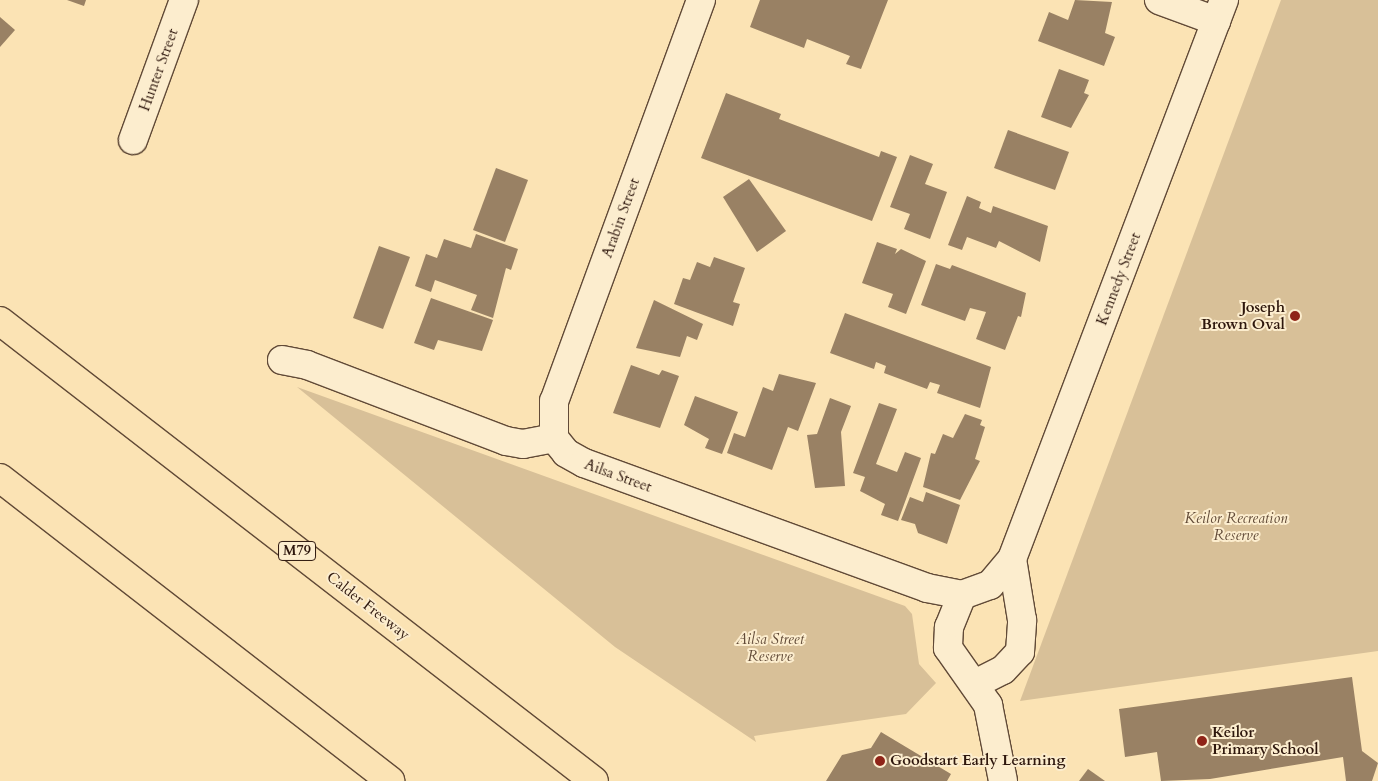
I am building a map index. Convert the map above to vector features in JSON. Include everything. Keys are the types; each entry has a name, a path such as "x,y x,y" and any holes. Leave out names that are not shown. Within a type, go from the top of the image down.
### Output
{"highway":[{"name":"Calder Freeway","path":"0,321 594,781"},
{"path":"0,478 390,781"}],"street":[{"name":"Hunter Street","path":"133,140 184,0"},
{"name":"Arabin Street","path":"554,438 552,408 701,0"},
{"path":"1159,0 1220,11"},
{"name":"Kennedy Street","path":"962,595 990,585 1012,558 1220,11"},
{"path":"282,360 306,365 506,441 523,444 554,438"},
{"name":"Ailsa Street","path":"554,438 566,453 584,463 927,588 962,595"},
{"name":"Kennedy Street","path":"975,684 1003,670 1020,652 1022,620 1012,558"},
{"path":"962,595 949,627 948,648 975,684 992,717 1003,781"}],"green space":[{"name":"Keilor Recreation Reserve","path":"1281,0 1378,0 1378,651 1020,701"},
{"name":"Ailsa Street Reserve","path":"297,387 905,606 912,614 919,664 936,683 906,714 754,736 756,742 615,647"}],"building":[{"path":"67,0 86,0 84,6"},
{"path":"760,0 888,0 861,69 846,64 850,56 807,39 804,48 750,27"},
{"path":"1075,0 1112,2 1105,33 1115,37 1104,66 1038,41 1049,12 1068,20"},
{"path":"0,17 15,30 0,47"},
{"path":"1059,69 1089,80 1084,93 1089,95 1071,128 1041,117"},
{"path":"726,93 781,114 779,119 879,157 881,151 897,157 872,221 701,158"},
{"path":"1008,130 1069,152 1055,190 994,168"},
{"path":"910,155 933,164 925,184 947,192 930,239 904,229 910,214 890,207"},
{"path":"496,168 528,180 505,242 473,230"},
{"path":"749,179 786,231 757,252 723,197"},
{"path":"967,196 981,202 979,208 991,213 993,206 1048,226 1040,262 999,241 996,248 967,237 962,250 948,245"},
{"path":"476,234 518,249 511,270 506,268 493,318 471,310 477,295 435,280 431,292 415,286 426,254 437,258 444,239 471,248"},
{"path":"877,242 897,249 895,254 901,249 926,261 906,314 888,307 893,294 862,283"},
{"path":"379,246 410,257 383,329 353,318"},
{"path":"714,257 745,268 733,302 740,304 733,326 674,304 683,278 690,280 697,262 710,267"},
{"path":"936,264 950,269 952,265 1026,293 1021,317 1018,316 1005,350 976,339 986,312 970,308 965,321 921,305"},
{"path":"431,298 493,320 482,351 438,340 434,350 414,343"},
{"path":"654,300 703,324 697,340 687,336 680,357 636,348"},
{"path":"845,313 991,367 980,408 937,393 940,385 930,382 927,389 884,373 886,366 876,362 874,369 830,353"},
{"path":"631,365 659,375 662,370 679,376 660,428 613,413"},
{"path":"779,374 816,383 798,431 788,427 772,470 727,453 734,433 745,437 763,387 773,391"},
{"path":"695,396 738,412 722,454 705,448 709,439 684,425"},
{"path":"830,398 851,406 841,432 845,486 815,488 807,435 817,434"},
{"path":"879,403 897,409 876,464 897,472 905,452 921,458 898,521 881,515 885,504 860,491 865,477 853,473"},
{"path":"965,414 982,420 980,425 985,427 975,459 980,461 960,500 923,487 931,453 935,454 943,434 953,438"},
{"path":"926,492 960,505 947,544 918,533 915,524 901,520 910,497 923,502"},
{"path":"1352,677 1362,751 1378,763 1372,781 1346,781 1343,757 1210,779 1161,781 1157,752 1125,757 1119,709"},
{"path":"881,732 951,774 947,781 826,781 842,755 871,748"},
{"path":"1088,769 1105,781 1079,781"}],"place":[{"name":"Joseph Brown Oval","path":"1295,316"},
{"name":"Keilor Primary School","path":"1202,741"},
{"name":"Goodstart Early Learning","path":"880,761"}]}
